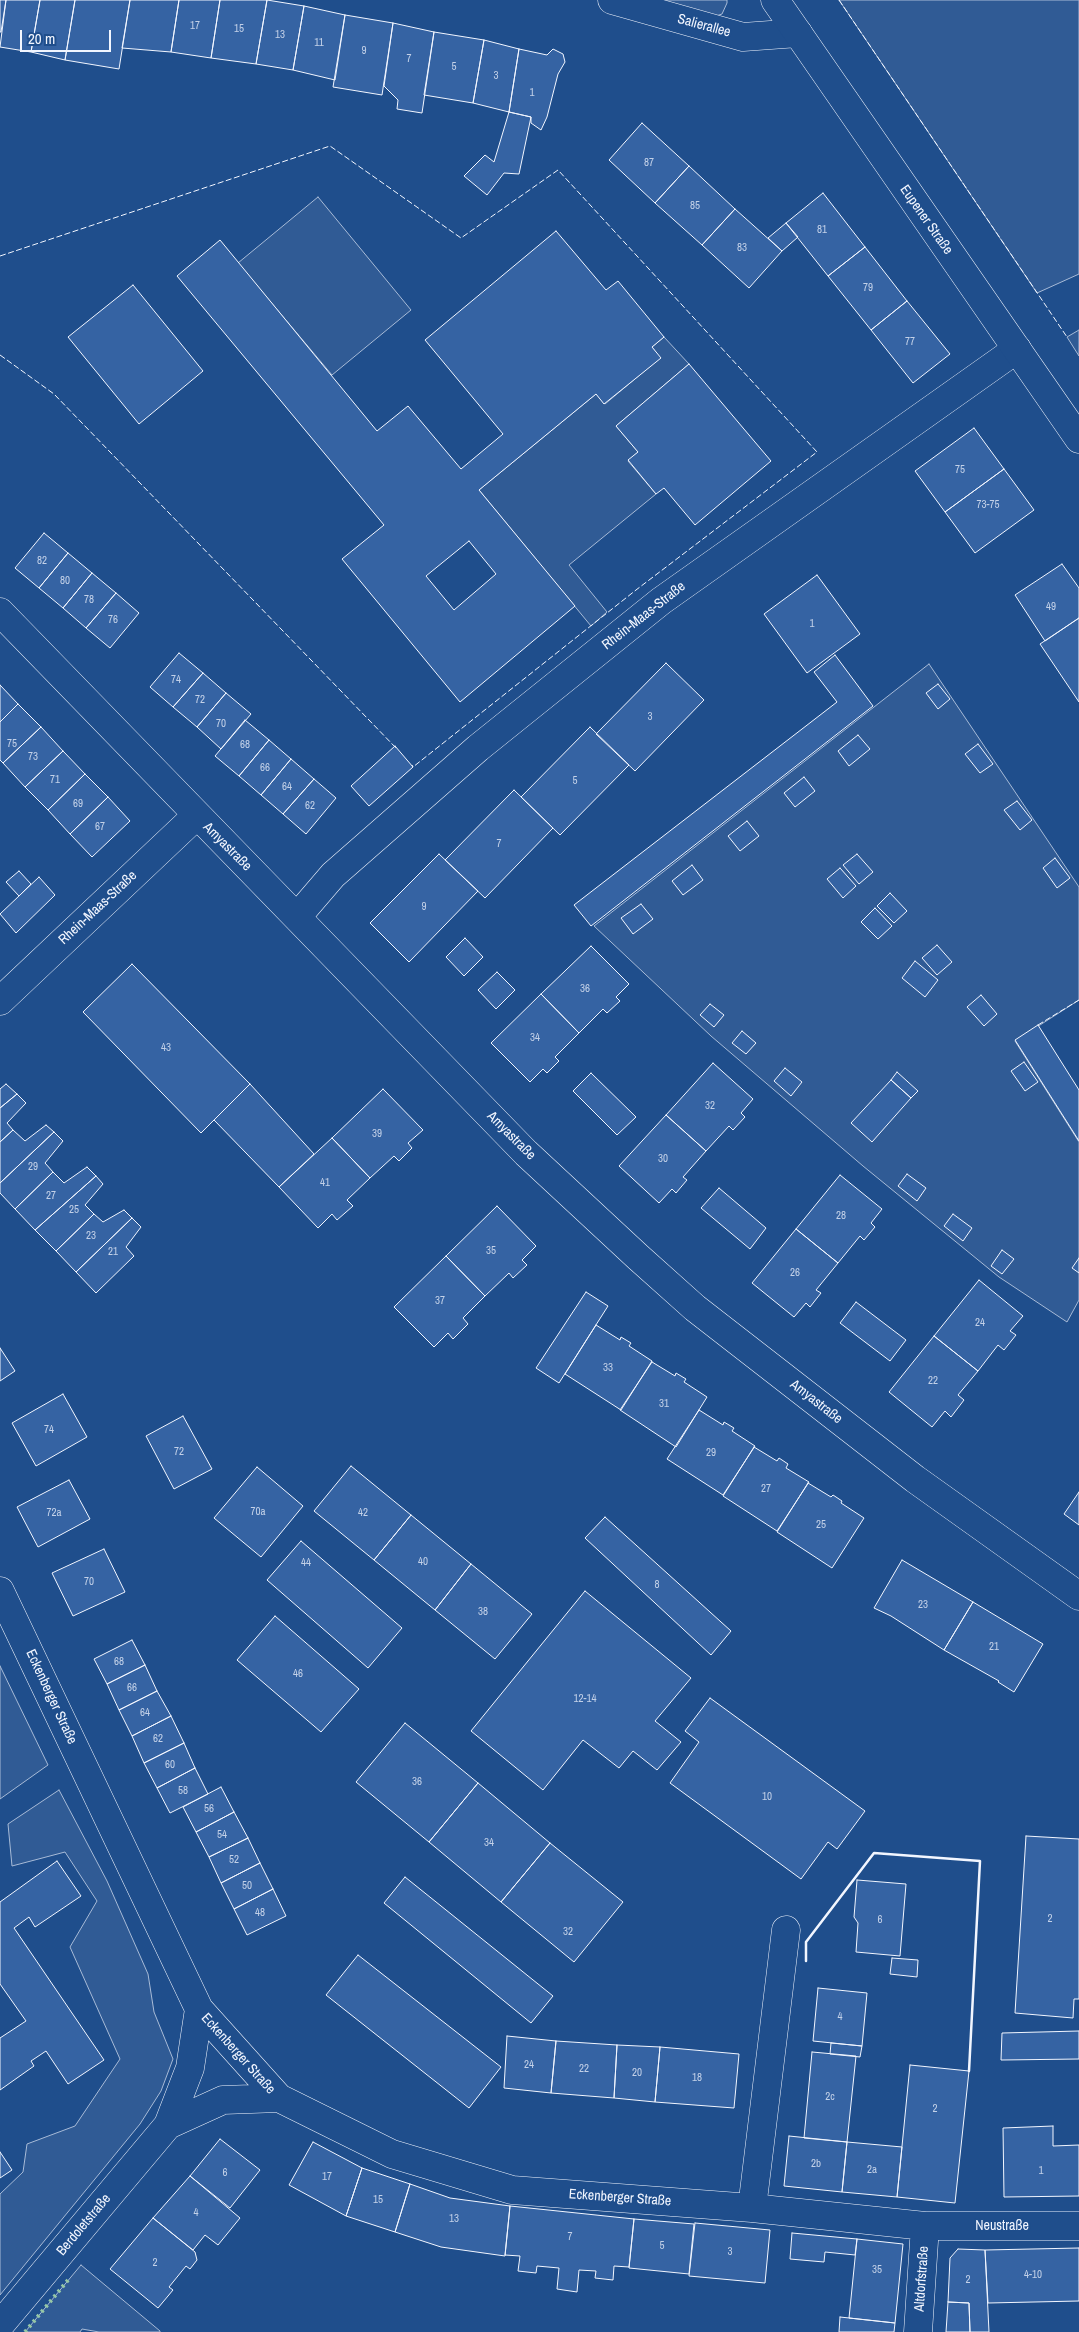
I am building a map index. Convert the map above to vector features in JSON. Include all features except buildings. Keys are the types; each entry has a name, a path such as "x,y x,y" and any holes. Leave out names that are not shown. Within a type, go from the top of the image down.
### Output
{"street":[{"name":"Salierallee","path":"612,0 743,37 798,33"},
{"name":"Eupener Straße","path":"775,0 927,223 1079,439"},
{"name":"Rhein-Maas-Straße","path":"298,917 332,876 478,748 661,601 1017,349"},
{"name":"Amyastraße","path":"0,612 106,719 196,816 298,917 526,1153 695,1308 914,1479 1079,1596"},
{"name":"Rhein-Maas-Straße","path":"0,1001 196,816"},
{"name":"Eckenberger Straße","path":"0,1591 199,2009 279,2098 392,2154 512,2190 752,2208 926,2226"},
{"path":"752,2208 786,1930"},
{"name":"Berdoletstraße","path":"0,2325 168,2125 190,2068 199,2009"},
{"name":"Berdoletstraße","path":"168,2125 223,2100 279,2098"},
{"name":"Neustraße","path":"926,2226 1079,2226"},
{"name":"Altdorfstraße","path":"918,2332 926,2226"}],"shaded area":[{"path":"658,0 727,0 727,3 722,14 710,18"},
{"path":"839,0 1079,0 1079,274 1037,293"},
{"path":"318,197 411,310 332,375 238,263"},
{"path":"1079,330 1079,356 1067,337"},
{"path":"664,337 689,364 616,426 638,452 628,461 656,494 569,565 607,612 591,626 479,490 596,394 605,404 660,358 652,347"},
{"path":"929,664 1079,887 1079,1000 1015,1041 1079,1142 1079,1300 1067,1322 999,1277 863,1166 711,1036 594,926"},
{"path":"0,1666 48,1765 0,1799"},
{"path":"59,1790 107,1881 148,1974 154,2012 173,2059 161,2091 140,2124 0,2295 0,2194 23,2172 27,2144 75,2126 120,2059 70,1947 97,1901 65,1852 12,1866 8,1824"},
{"path":"81,2265 160,2332 99,2332 82,2329 80,2332 25,2332"}],"hedge":[{"path":"25,2332 68,2280"}],"fence":[{"path":"839,0 1067,337"},
{"path":"0,256 330,146 461,238 558,170 817,452 636,590 413,767 412,765"},
{"path":"0,355 54,394 397,749"},
{"path":"1038,1025 1079,1000"}],"wall":[{"path":"806,1961 806,1942 874,1853 980,1861 969,2071"}]}
